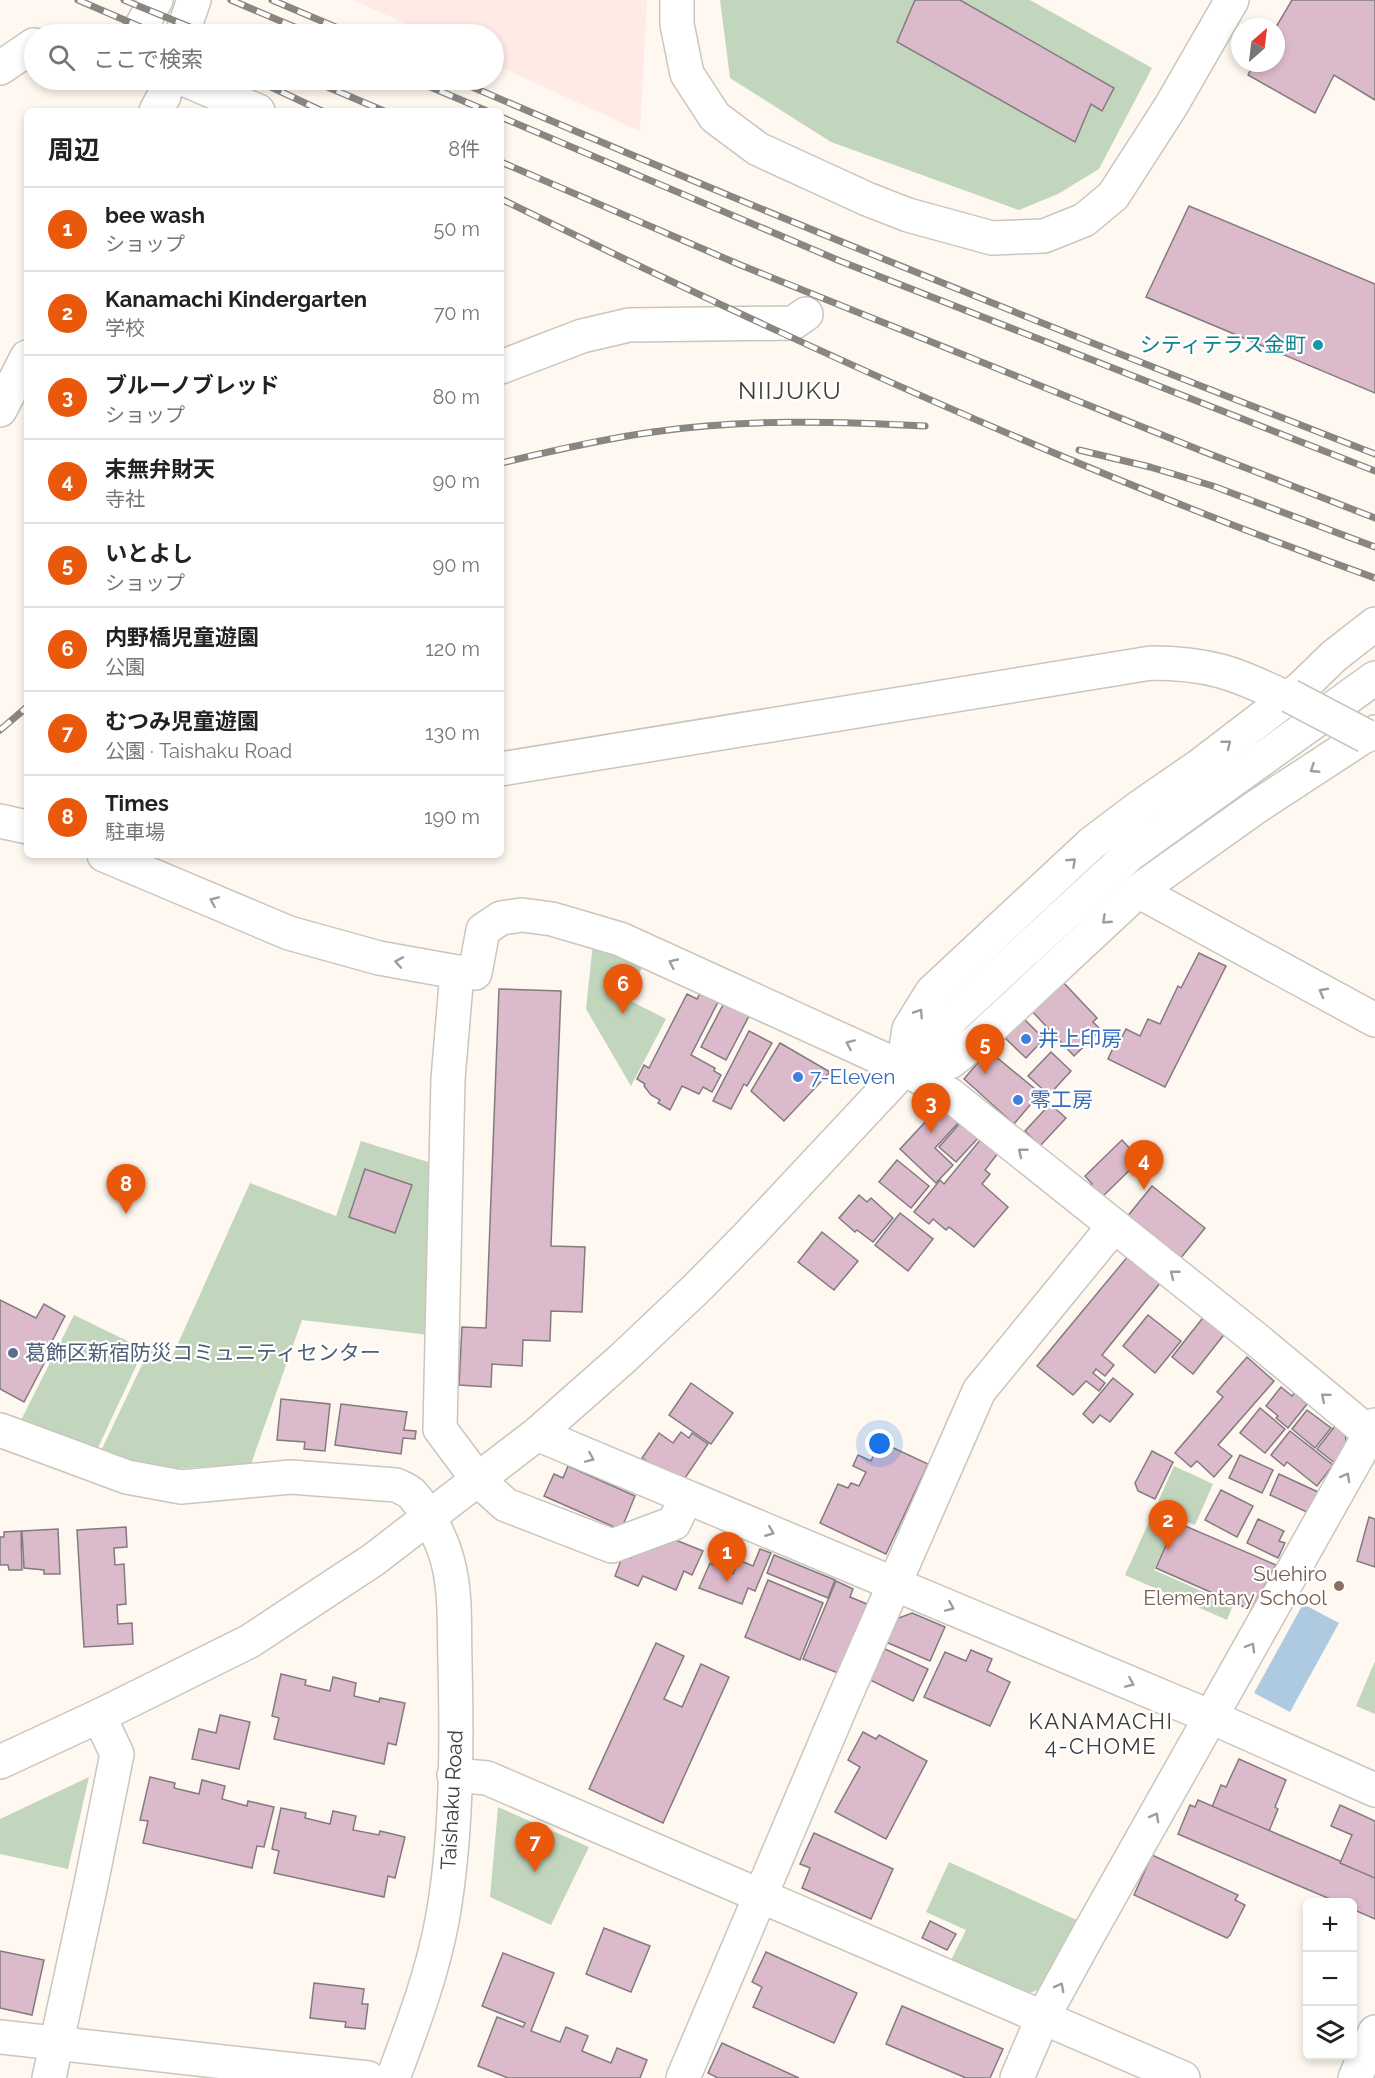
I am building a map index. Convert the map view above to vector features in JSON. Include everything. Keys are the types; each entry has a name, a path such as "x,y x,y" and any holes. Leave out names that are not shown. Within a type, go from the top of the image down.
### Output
{"street":[{"path":"143,24 156,0"},
{"path":"186,24 194,0"},
{"path":"677,0 677,24 687,74 715,117 758,149 867,199 908,215 992,238 1044,236 1084,220 1113,196 1171,106 1232,0"},
{"path":"0,68 24,52"},
{"path":"158,108 165,90"},
{"path":"209,90 251,108"},
{"path":"504,366 582,336 629,325 793,323 806,314"},
{"path":"0,410 24,363"},
{"path":"903,1068 909,1029 932,992 1092,843 1199,766 1301,688 1334,657 1375,624"},
{"path":"504,769 1151,663 1182,663 1215,668 1242,677 1370,735"},
{"path":"0,1762 250,1641 373,1560 537,1434 622,1359 697,1288 954,1016 1130,854 1375,678"},
{"path":"903,1068 950,1062 1138,891 1256,807 1370,735"},
{"path":"0,821 24,826"},
{"path":"111,858 289,933 379,958 457,972 475,973 483,930 501,918 522,915 552,918 620,939 903,1068 949,1094 1373,1433 1043,2017 1017,2078"},
{"path":"1138,891 1375,1020"},
{"path":"457,972 448,1090 440,1429 478,1480 506,1505 612,1546 674,1523 686,1498"},
{"path":"683,2078 894,1583 979,1391 1114,1226"},
{"name":"Taishaku Road","path":"0,1430 127,1477 181,1487 291,1477 396,1485 410,1492 429,1518 450,1569 453,1592 456,1690 449,1877 442,1923 424,1990 391,2076"},
{"path":"537,1434 1211,1717 1375,1790"},
{"path":"49,2078 117,1754 99,1716"},
{"path":"454,1775 487,1778 1183,2078"},
{"path":"1355,2078 1375,2031"},
{"path":"0,2037 391,2076"}],"shaded area":[{"path":"353,0 647,0 640,131 504,69 504,24 406,24"}],"green space":[{"path":"720,0 1030,0 1152,68 1099,169 1058,194 1019,210 831,142 730,78"},
{"path":"593,943 645,961 627,999 666,1019 631,1086 586,1009"},
{"path":"361,1141 441,1166 437,1336 302,1320 251,1464 155,1470 100,1453 149,1350 171,1359 250,1183 336,1216"},
{"path":"74,1315 144,1349 97,1450 19,1424"},
{"path":"1174,1466 1213,1484 1195,1525 1177,1518 1154,1570 1233,1605 1227,1620 1125,1575"},
{"path":"1375,1661 1375,1714 1356,1706"},
{"path":"89,1777 68,1869 0,1854 0,1819"},
{"path":"498,1807 589,1847 551,1925 490,1897"},
{"path":"949,1862 1079,1921 1043,1988 1024,1995 951,1960 966,1930 926,1912"}],"water":[{"path":"1303,1604 1339,1623 1290,1712 1254,1693"}],"building":[{"path":"915,0 960,0 1114,88 1102,111 1091,104 1075,142 897,42"},
{"path":"1292,0 1375,0 1375,100 1334,75 1315,113 1248,75 1250,72 1285,72 1285,18 1281,18"},
{"name":"シティテラス金町","path":"1189,206 1375,284 1375,393 1146,297"},
{"path":"1199,953 1226,966 1165,1087 1108,1059 1116,1042 1119,1043 1126,1029 1140,1036 1148,1019 1160,1024 1178,986 1181,988"},
{"path":"1061,980 1097,1018 1093,1022 1101,1030 1074,1056 1030,1009"},
{"path":"499,989 561,991 551,1246 585,1247 582,1312 551,1311 550,1341 523,1340 522,1366 492,1364 491,1387 459,1385 462,1327 486,1328"},
{"path":"701,991 719,1000 691,1055 715,1068 714,1071 721,1075 712,1092 703,1087 699,1094 682,1086 670,1110 658,1103 660,1100 651,1095 644,1086 645,1084 637,1079 644,1065 649,1068 687,994 697,999"},
{"path":"724,1003 749,1016 726,1060 701,1047"},
{"path":"1023,1018 1044,1039 1026,1058 1004,1037"},
{"path":"749,1031 772,1043 747,1086 744,1084 731,1109 713,1101"},
{"path":"780,1043 830,1072 784,1121 751,1091"},
{"path":"1051,1052 1071,1071 1049,1095 1028,1076"},
{"path":"986,1053 992,1059 995,1056 1040,1093 1014,1124 964,1079"},
{"path":"943,1103 961,1120 935,1148 953,1165 936,1183 900,1149"},
{"path":"1050,1104 1066,1118 1040,1146 1025,1131"},
{"path":"962,1121 979,1137 956,1162 939,1147"},
{"path":"981,1139 998,1153 985,1170 990,1174 982,1184 1008,1207 974,1247 949,1227 946,1230 933,1219 929,1224 914,1212 940,1180 944,1184"},
{"path":"1122,1140 1140,1160 1099,1200 1088,1188 1092,1184 1085,1176"},
{"path":"897,1160 929,1186 911,1208 879,1182"},
{"path":"365,1169 412,1185 395,1233 349,1217"},
{"path":"1152,1186 1205,1228 1180,1259 1127,1217"},
{"path":"859,1195 867,1202 871,1198 893,1218 873,1242 857,1230 855,1232 839,1218"},
{"path":"900,1213 933,1239 908,1271 875,1245"},
{"path":"822,1232 858,1261 834,1290 798,1262"},
{"path":"1129,1255 1161,1282 1102,1355 1114,1365 1105,1376 1096,1369 1093,1373 1105,1383 1099,1391 1086,1381 1073,1395 1037,1366"},
{"path":"0,1300 36,1318 44,1304 65,1316 47,1351 50,1352 24,1402 0,1389"},
{"path":"1148,1315 1181,1341 1155,1373 1123,1346"},
{"path":"1205,1315 1226,1332 1193,1374 1172,1357"},
{"path":"1247,1357 1274,1381 1218,1445 1232,1456 1214,1477 1197,1461 1191,1467 1175,1453 1223,1397 1217,1392"},
{"path":"1113,1378 1133,1394 1110,1422 1100,1415 1093,1423 1083,1414"},
{"path":"691,1383 733,1413 711,1444 669,1415"},
{"path":"1281,1387 1292,1396 1294,1393 1307,1404 1288,1428 1266,1406"},
{"path":"281,1399 330,1404 325,1451 304,1449 305,1442 277,1440"},
{"path":"341,1404 407,1412 404,1430 416,1431 415,1439 403,1438 401,1454 335,1445"},
{"path":"1260,1408 1285,1429 1265,1453 1240,1433"},
{"path":"1307,1410 1331,1428 1315,1448 1292,1429"},
{"path":"1335,1426 1345,1433 1347,1449 1336,1464 1317,1449"},
{"path":"1290,1431 1333,1465 1317,1486 1287,1462 1284,1466 1271,1455"},
{"path":"681,1432 689,1438 692,1433 708,1444 681,1484 642,1458 659,1433 673,1443"},
{"path":"885,1444 928,1464 886,1554 820,1523 838,1484 848,1488 851,1483 859,1486 866,1472 853,1466 858,1455 871,1461 876,1450 881,1452"},
{"path":"1152,1451 1173,1462 1155,1499 1138,1491 1135,1483"},
{"path":"1240,1455 1273,1470 1262,1493 1229,1478"},
{"path":"568,1466 635,1496 621,1530 544,1496 554,1474 563,1478"},
{"path":"1279,1474 1318,1492 1309,1513 1270,1495"},
{"path":"1221,1490 1253,1506 1237,1537 1205,1520"},
{"path":"1369,1517 1375,1519 1375,1567 1357,1561"},
{"path":"1258,1519 1284,1531 1279,1541 1285,1543 1278,1558 1247,1543"},
{"path":"1176,1522 1276,1565 1251,1610 1156,1568"},
{"path":"126,1527 127,1547 114,1548 115,1565 124,1564 126,1604 117,1605 118,1624 132,1623 133,1644 84,1647 77,1530"},
{"path":"58,1529 60,1574 44,1574 44,1570 24,1568 22,1531"},
{"path":"21,1531 22,1570 9,1570 8,1565 0,1565 0,1537 4,1537 4,1532"},
{"path":"668,1537 703,1551 692,1575 684,1571 676,1590 643,1576 638,1586 615,1576 623,1555 631,1558 634,1551"},
{"path":"760,1549 771,1553 755,1591 748,1588 742,1604 699,1588 710,1563 713,1565 716,1558 731,1564 728,1571 733,1574 739,1560 753,1566"},
{"path":"774,1555 835,1580 828,1598 767,1573"},
{"path":"768,1580 823,1603 800,1660 745,1637"},
{"path":"836,1581 853,1589 850,1597 867,1604 838,1673 803,1659"},
{"path":"912,1613 945,1627 930,1661 886,1642 896,1619"},
{"path":"656,1643 684,1656 664,1699 682,1707 701,1664 729,1677 663,1823 589,1789"},
{"path":"885,1649 928,1669 913,1701 870,1680"},
{"path":"971,1650 992,1659 987,1671 1010,1682 990,1726 924,1697 945,1652 966,1661"},
{"path":"281,1674 306,1680 305,1685 330,1691 333,1677 356,1683 354,1696 379,1702 380,1698 405,1703 396,1745 388,1743 384,1764 274,1739 279,1718 272,1716"},
{"path":"220,1715 250,1722 239,1769 192,1759 199,1729 216,1733"},
{"path":"863,1732 876,1739 879,1735 927,1761 886,1839 835,1812 860,1767 848,1760"},
{"path":"1239,1759 1286,1780 1275,1807 1278,1809 1269,1831 1212,1807 1221,1785 1226,1787"},
{"path":"150,1777 175,1783 174,1788 199,1794 202,1780 225,1786 222,1799 247,1806 248,1801 274,1807 264,1847 257,1846 252,1868 143,1843 148,1821 140,1820"},
{"path":"1198,1800 1375,1876 1375,1919 1357,1911 1357,1898 1328,1898 1178,1834 1190,1805 1195,1807"},
{"path":"1340,1805 1375,1821 1375,1878 1340,1863 1352,1835 1331,1826"},
{"path":"281,1808 306,1813 305,1818 330,1824 333,1811 356,1816 353,1830 379,1835 380,1831 405,1837 395,1878 388,1876 384,1897 274,1873 279,1851 272,1849"},
{"path":"814,1833 893,1869 871,1919 802,1888 810,1868 800,1864"},
{"path":"1152,1855 1238,1895 1235,1900 1245,1905 1227,1938 1134,1895"},
{"path":"930,1921 956,1934 947,1950 922,1938"},
{"path":"604,1928 650,1946 631,1992 586,1974"},
{"path":"0,1951 44,1960 32,2015 0,2008"},
{"path":"766,1952 857,1993 834,2043 753,2007 762,1987 752,1982"},
{"path":"503,1953 554,1973 531,2031 560,2042 566,2027 588,2036 582,2051 611,2063 617,2048 647,2060 640,2078 508,2078 478,2066 497,2017 523,2027 525,2023 482,2006"},
{"path":"314,1983 364,1989 362,2004 368,2004 365,2029 345,2027 346,2022 310,2018"},
{"path":"902,2006 1003,2049 990,2078 966,2078 886,2044"},
{"path":"722,2043 799,2078 718,2078 708,2073"}],"railway":[{"path":"78,0 134,24"},
{"path":"124,0 183,24"},
{"path":"231,0 287,24"},
{"path":"272,0 328,24"},
{"path":"277,90 316,108"},
{"path":"335,90 377,108"},
{"path":"438,90 480,108"},
{"path":"480,90 913,271 1375,454"},
{"path":"504,118 840,261 1375,471"},
{"path":"504,163 738,264 1202,451 1375,518"},
{"path":"504,200 716,302 933,401 1152,493 1375,578"},
{"path":"504,462 634,435 721,425 789,422 925,426"},
{"path":"1079,450 1150,467 1213,486 1375,547"},
{"path":"0,730 24,710"}],"place":[{"name":"シティテラス金町","path":"1318,345"},
{"name":"内野橋児童遊園","path":"623,1014"},
{"name":"井上印房","path":"1026,1039"},
{"name":"いとよし","path":"985,1074"},
{"name":"7-Eleven","path":"798,1077"},
{"name":"零工房","path":"1018,1100"},
{"name":"ブルーノブレッド","path":"931,1133"},
{"name":"末無弁財天","path":"1144,1190"},
{"name":"Times","path":"126,1214"},
{"name":"葛飾区新宿防災コミュニティセンター","path":"13,1353"},
{"name":"Kanamachi Kindergarten","path":"1168,1550"},
{"name":"bee wash","path":"727,1582"},
{"name":"Suehiro Elementary School","path":"1339,1586"},
{"name":"むつみ児童遊園","path":"535,1872"}],"district":[{"name":"NIIJUKU","path":"790,391"},
{"name":"KANAMACHI 4-CHOME","path":"1101,1734"}]}
